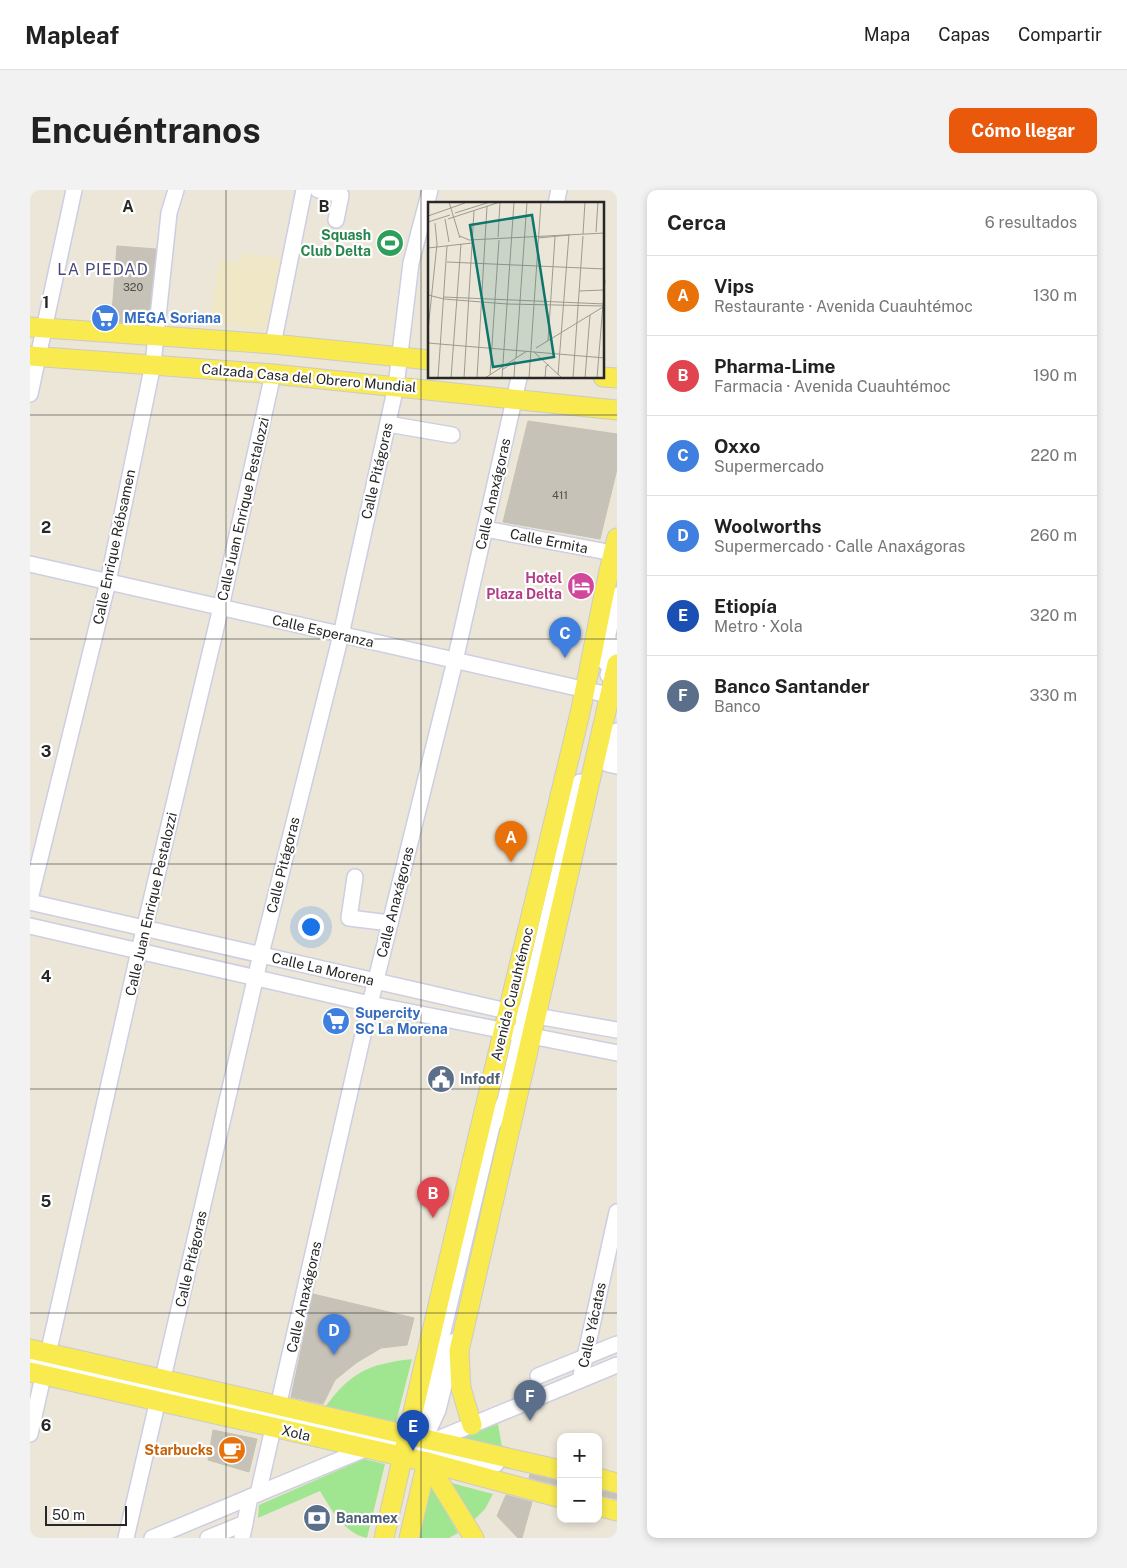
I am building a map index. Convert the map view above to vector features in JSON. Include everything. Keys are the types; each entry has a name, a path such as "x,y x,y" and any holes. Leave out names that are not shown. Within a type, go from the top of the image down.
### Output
{"main road":[{"name":"Calzada Casa del Obrero Mundial","path":"38,328 273,344 428,360"},
{"name":"Calzada Casa del Obrero Mundial","path":"34,356 273,374 617,410"},
{"path":"604,377 617,378"},
{"name":"Avenida Cuauhtémoc","path":"472,1425 461,1388 459,1351 518,1035 603,694 597,621 615,545"},
{"name":"Avenida Cuauhtémoc","path":"384,1538 417,1449 603,694 617,664"},
{"name":"Xola","path":"30,1349 42,1366 161,1390 417,1449 557,1469"},
{"name":"Xola","path":"276,1417 365,1448 417,1449 557,1497"},
{"path":"417,1449 474,1538"},
{"name":"Avenida Cuauhtémoc","path":"409,1538 417,1449"},
{"path":"602,1479 617,1483"},
{"path":"602,1507 617,1511"}],"street":[{"path":"30,394 38,328 74,190"},
{"name":"Calle Enrique Rébsamen","path":"30,901 108,582 153,364 169,213 176,190"},
{"path":"273,344 304,190"},
{"path":"318,190 341,195 336,220"},
{"name":"Calle Pitágoras","path":"126,1538 255,979 341,635 396,386 411,264 430,190"},
{"name":"Calle Juan Enrique Pestalozzi","path":"30,1434 42,1366 221,607 273,374"},
{"name":"Calle Anaxágoras","path":"242,1538 276,1417 370,1004 454,660 520,379"},
{"path":"388,424 452,434"},
{"name":"Calle Ermita","path":"485,529 615,545"},
{"name":"Calle Esperanza","path":"30,564 603,694"},
{"name":"Avenida Cuauhtémoc","path":"603,694 608,634 617,595"},
{"name":"Avenida Cuauhtémoc","path":"603,694 617,645"},
{"path":"617,731 608,764 617,766"},
{"path":"355,877 349,918 390,923"},
{"name":"Calle La Morena","path":"30,901 376,982 523,1014 617,1030"},
{"name":"Calle La Morena","path":"30,926 370,1004 518,1035 617,1053"},
{"name":"Avenida Cuauhtémoc","path":"417,1449 492,1126 505,1101 518,1035"},
{"name":"Calle Yácatas","path":"580,1380 617,1212"},
{"path":"538,1376 617,1344"},
{"path":"30,1359 42,1366"},
{"path":"417,1449 617,1365"},
{"path":"276,1417 384,1442 494,1463 557,1478"},
{"path":"152,1538 365,1448 384,1442"},
{"path":"417,1449 492,1473 557,1488"},
{"path":"400,1538 417,1449"},
{"path":"602,1489 617,1492"},
{"path":"602,1499 617,1503"},
{"path":"208,1538 245,1523"}],"shaded area":[{"path":"242,253 284,259 273,331 210,322 219,260 240,263"}],"green space":[{"path":"412,1359 395,1426 323,1410 342,1387 361,1372 383,1364"},
{"path":"498,1424 503,1453 451,1441"},
{"path":"364,1459 385,1464 367,1538 359,1536 345,1526 333,1512 320,1491 258,1518 259,1505"},
{"path":"428,1480 458,1533 449,1538 416,1538"},
{"path":"444,1481 493,1494 485,1509 471,1523"}],"building":[{"path":"117,246 156,249 148,324 100,321 101,311 112,313"},
{"path":"528,421 617,434 617,469 600,539 503,522"},
{"path":"313,1294 414,1318 407,1345 381,1348 356,1363 335,1380 323,1404 291,1397"},
{"name":"Starbucks","path":"213,1430 257,1439 249,1472 208,1460"},
{"path":"530,1474 557,1480 557,1485 529,1478"},
{"path":"602,1491 617,1494 617,1499 602,1496"},
{"path":"506,1495 532,1502 522,1538 518,1538 497,1516"}],"place":[{"name":"Squash Club Delta","path":"390,243"},
{"name":"MEGA Soriana","path":"105,318"},
{"name":"Hotel Plaza Delta","path":"581,586"},
{"name":"Oxxo","path":"565,658"},
{"name":"Vips","path":"511,862"},
{"name":"Supercity SC La Morena","path":"336,1021"},
{"name":"Infodf","path":"441,1079"},
{"name":"Pharma-Lime","path":"433,1218"},
{"name":"Woolworths","path":"334,1355"},
{"name":"Banco Santander","path":"530,1421"},
{"name":"Starbucks","path":"232,1450"},
{"name":"Etiopía","path":"413,1451"},
{"name":"Banamex","path":"317,1518"}],"district":[{"name":"LA PIEDAD","path":"103,269"}]}
